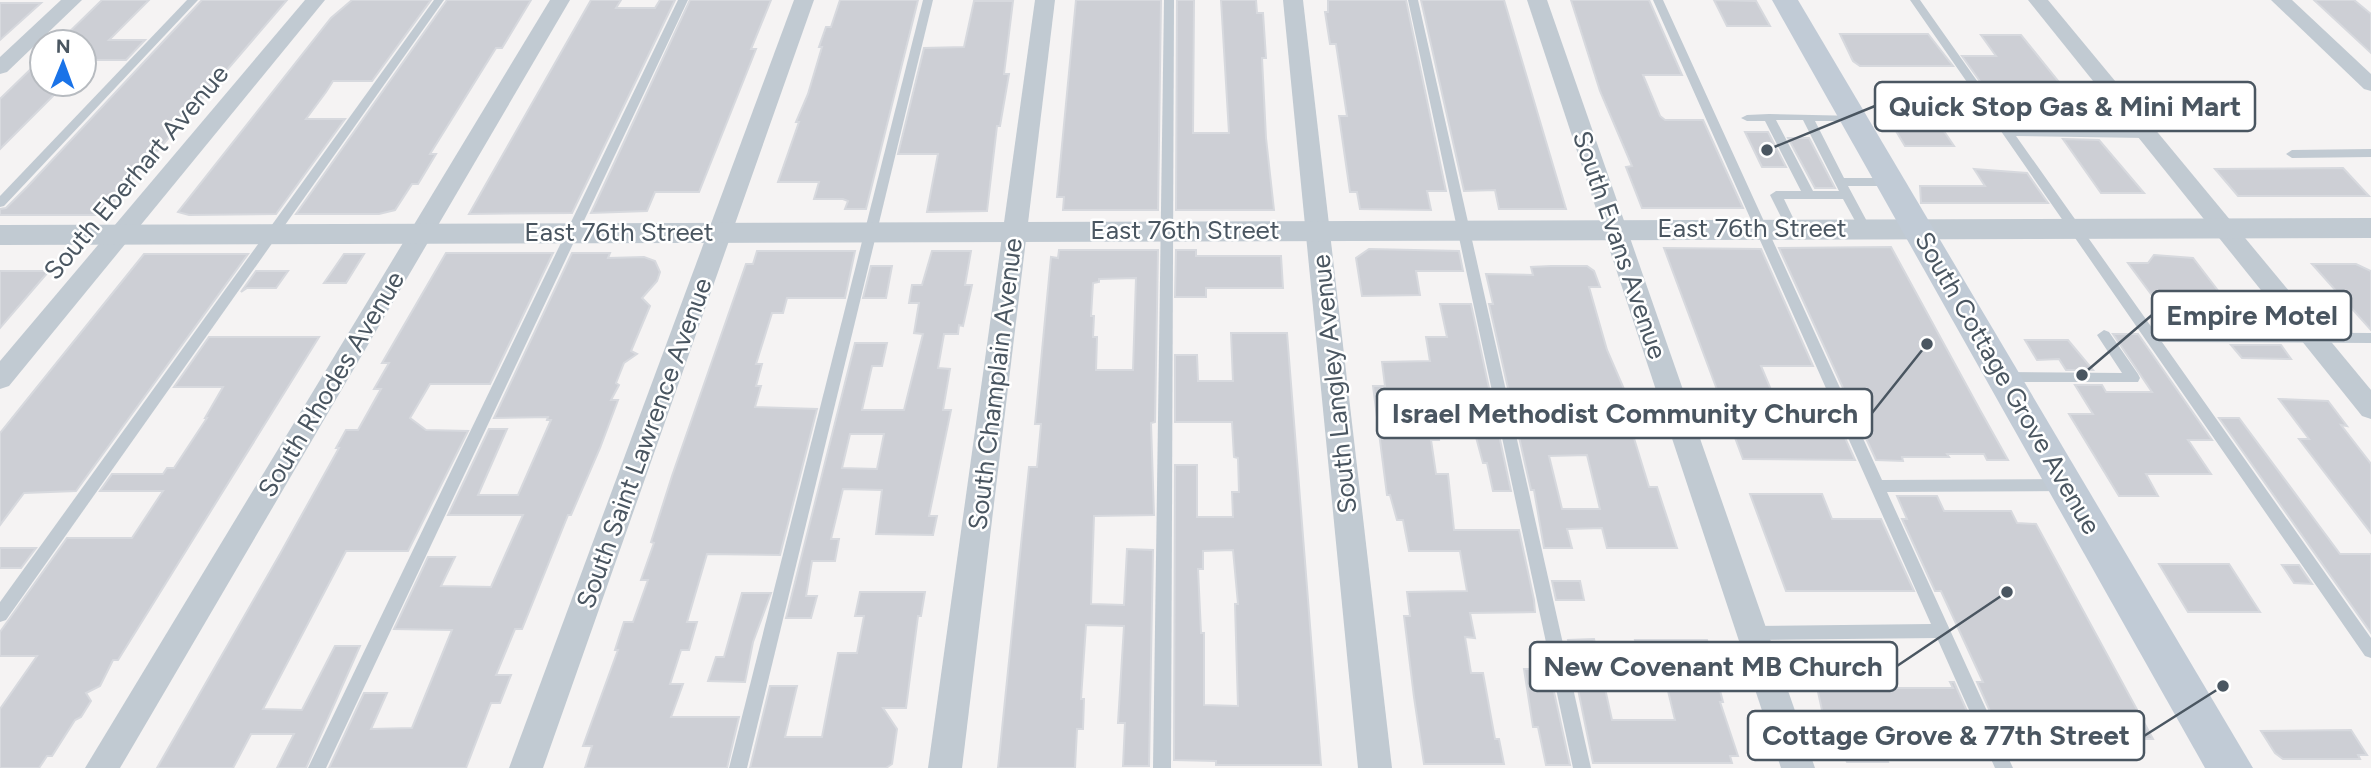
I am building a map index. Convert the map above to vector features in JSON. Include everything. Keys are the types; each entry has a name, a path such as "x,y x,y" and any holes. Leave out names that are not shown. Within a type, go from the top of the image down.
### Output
{"main road":[{"name":"South Cottage Grove Avenue","path":"1785,0 2230,768"}],"street":[{"path":"0,68 72,0"},
{"name":"South Eberhart Avenue","path":"0,379 315,0"},
{"name":"South Rhodes Avenue","path":"102,768 560,0"},
{"name":"South Saint Lawrence Avenue","path":"526,768 804,0"},
{"name":"South Champlain Avenue","path":"946,768 1045,0"},
{"name":"South Langley Avenue","path":"1293,0 1376,768"},
{"name":"South Evans Avenue","path":"1537,0 1798,768"},
{"path":"2038,0 2371,409"},
{"path":"2281,0 2371,85"},
{"name":"East 76th Street","path":"0,235 1864,227 2371,228"}],"lane":[{"path":"0,204 193,0"},
{"path":"0,615 439,0"},
{"path":"317,768 683,0"},
{"path":"738,768 928,0"},
{"path":"1162,768 1169,0"},
{"path":"1413,0 1582,768"},
{"path":"1658,0 2004,768"},
{"path":"1915,0 2371,651"},
{"path":"1769,117 1809,195"},
{"path":"1807,117 1864,227"},
{"path":"1747,118 1854,118"},
{"path":"2008,132 2146,134"},
{"path":"2292,154 2369,156"},
{"path":"1840,182 1892,182"},
{"path":"1792,228 1776,195 1847,195"},
{"path":"2004,377 2133,377 2104,335"},
{"path":"2151,337 2371,338"},
{"path":"1878,486 2066,485"},
{"path":"1752,633 1943,631"}],"building":[{"path":"102,0 149,0 109,40 145,40 126,60 98,60 98,28 73,28"},
{"path":"202,0 287,0 105,212 96,215 0,215 0,209 6,208 27,187"},
{"path":"352,0 431,0 372,81 333,81 306,119 345,119 276,214 189,215 178,212 331,18"},
{"path":"447,0 531,0 502,48 496,48 430,154 436,154 418,184 412,184 395,210 379,214 296,214"},
{"path":"591,0 621,0 616,8 655,8 660,0 675,0 572,213 469,214"},
{"path":"690,0 771,0 751,49 756,49 699,192 655,192 647,211 591,213"},
{"path":"840,0 918,0 866,209 845,209 848,201 843,199 814,199 819,182 778,182 799,122 796,122 808,94 822,47 819,47 826,27 831,27"},
{"path":"1076,0 1161,0 1158,210 1063,210 1064,197 1057,197"},
{"path":"1177,0 1194,0 1193,133 1229,133 1221,0 1256,0 1257,13 1263,13 1266,138 1274,210 1176,210"},
{"path":"1328,0 1406,0 1446,191 1427,191 1431,210 1360,209 1357,192 1350,192 1339,116 1347,116 1336,44 1330,44 1325,12 1328,12"},
{"path":"1421,0 1504,0 1566,209 1499,209 1495,190 1464,191"},
{"path":"1571,0 1649,0 1682,75 1643,75 1660,116 1665,120 1703,120 1743,208 1642,208 1626,167 1632,166 1600,91"},
{"path":"1714,0 1756,1 1770,26 1727,26"},
{"path":"2314,0 2354,0 2371,14 2371,53"},
{"path":"974,1 1013,1 1004,74 1009,74 1000,126 997,126 987,211 927,212 938,154 898,154 924,48 964,47"},
{"path":"0,3 41,3 0,40"},
{"path":"1840,34 1928,34 1953,66 1860,66 1853,61"},
{"path":"1981,35 2021,35 2075,102 2071,102 2090,128 2012,126 1962,56 1996,56"},
{"path":"28,72 28,98 51,98 0,149 0,99"},
{"path":"1890,121 1937,121 1954,146 1905,146"},
{"path":"1745,132 1768,132 1786,167 1762,167"},
{"path":"1788,138 1809,138 1835,188 1815,188"},
{"path":"2063,139 2099,140 2144,193 2101,193"},
{"path":"2343,168 2369,196 2238,196 2215,169"},
{"path":"1974,169 2027,173 2048,203 1921,203 1920,186 1985,186"},
{"path":"1891,247 2008,460 1987,460 1984,454 1947,454 1949,457 1902,457 1903,461 1876,460 1779,248"},
{"path":"1664,248 1761,249 1813,366 1761,366 1782,416 1785,420 1837,420 1855,460 1743,459"},
{"path":"1369,249 1459,251 1463,271 1416,271 1420,295 1362,296 1356,258"},
{"path":"1059,250 1158,250 1155,422 1151,423 1154,515 1094,516 1091,604 1124,605 1127,549 1153,550 1149,766 1123,766 1125,723 1118,723 1124,626 1086,625 1081,699 1084,699 1083,729 1077,729 1075,768 998,768 1029,467 1037,467 1041,424 1035,424 1051,257 1058,258","holes":["1136,278 1133,370 1096,370 1097,337 1093,337 1094,316 1091,316 1093,283 1099,282 1099,279"]},
{"path":"1176,250 1196,250 1196,256 1281,256 1283,288 1206,288 1206,297 1175,297"},
{"path":"757,251 855,251 845,298 787,298 783,313 772,313 756,364 762,364 756,386 761,386 755,407 817,409 780,555 707,554 687,622 697,622 689,650 681,650 670,684 683,684 671,717 739,717 727,768 585,768 592,746 583,746 618,650 615,650 624,622 633,622 648,580 641,580 672,476 746,264 753,264"},
{"path":"932,251 971,251 965,285 972,285 963,326 959,325 958,334 944,334 938,368 950,369 943,410 951,410 929,516 937,516 933,535 876,534 882,490 843,489 831,539 839,539 835,561 812,561 806,596 817,596 811,618 786,618 855,343 887,343 882,366 872,366 862,410 904,410 923,334 914,333 919,303 909,303 912,285 922,285","holes":["850,434 884,434 877,469 842,468"]},
{"path":"446,253 553,253 490,384 430,384 410,418 426,430 468,431 408,551 346,551 263,709 302,710 335,646 360,646 306,768 277,768 294,734 251,734 233,768 157,768 280,554 339,448 336,448 346,430 358,430 381,389 374,389 389,363 382,363"},
{"path":"572,253 610,253 608,258 644,257 655,261 660,272 657,281 642,298 650,306 631,351 637,354 624,363 616,383 619,385 611,400 618,400 600,448 571,515 568,515 522,629 515,629 496,675 511,675 500,703 491,703 466,768 329,768 364,693 387,693 371,729 412,728 452,630 394,629 428,557 455,557 441,586 491,587 523,515 448,515 489,429 507,429 478,495 518,495 551,420 547,420 548,417 494,418"},
{"path":"144,254 248,254 76,491 24,493 0,525 0,433"},
{"path":"344,254 364,254 346,283 324,283"},
{"path":"2154,255 2193,258 2239,318 2259,318 2269,330 2177,329 2128,263 2148,263"},
{"path":"2312,264 2356,264 2371,271 2371,330"},
{"path":"871,266 892,266 886,298 863,298"},
{"path":"1587,266 1594,271 1600,287 1589,287 1607,350 1631,405 1640,435 1633,435 1649,487 1657,487 1677,548 1607,548 1602,528 1567,529 1572,548 1544,548 1534,490 1531,490 1489,304 1493,304 1486,274 1533,275 1531,267","holes":["1587,455 1600,509 1562,509 1549,456"]},
{"path":"0,271 49,271 0,328"},
{"path":"256,271 288,271 276,288 247,288 241,292"},
{"path":"1440,304 1471,304 1511,491 1493,491 1487,463 1483,463 1473,426 1437,426 1439,440 1431,440 1436,474 1448,474 1454,530 1519,530 1534,600 1535,612 1470,613 1475,638 1465,637 1471,673 1483,673 1495,739 1499,739 1504,764 1424,764 1414,697 1404,616 1410,616 1407,592 1467,591 1460,551 1409,551 1403,520 1397,520 1390,495 1387,495 1373,386 1385,386 1382,362 1430,361 1426,337 1447,337"},
{"path":"1231,333 1287,333 1321,765 1216,765 1216,761 1174,760 1175,465 1197,465 1197,517 1233,517 1232,492 1239,492 1238,458 1234,457 1232,422 1175,422 1175,355 1197,355 1198,381 1233,381","holes":["1233,550 1238,604 1235,604 1238,706 1204,705 1204,633 1201,633 1198,569 1203,569 1203,551"]},
{"path":"2113,334 2138,334 2212,440 2188,440 2211,474 2146,474 2158,496 2119,496 2069,414 2093,414 2075,385 2102,385 2106,392 2152,392"},
{"path":"209,337 319,337 118,660 113,660 100,686 86,693 91,701 81,717 75,720 52,756 47,756 39,768 0,768 0,709 37,656 0,656 0,632 67,538 132,538 163,491 100,491 112,474 163,474 167,468 174,468 207,418 223,387 174,387"},
{"path":"2025,340 2068,340 2093,370 2066,370 2059,359 2037,360"},
{"path":"2231,345 2281,345 2291,359 2242,358"},
{"path":"2279,399 2328,401 2347,426 2341,425 2371,464 2371,533 2299,439 2309,439"},
{"path":"2219,418 2239,418 2340,554 2371,554 2371,633"},
{"path":"1750,494 1822,494 1832,519 1881,519 1914,591 1786,591"},
{"path":"1897,496 1937,496 1944,511 2011,511 2017,523 2036,524 2153,739 2117,739 2124,753 2047,753 2039,736 2001,736 1977,682 1983,682 1941,591 1935,591 1902,519 1907,519"},
{"path":"0,548 36,548 21,568 0,568"},
{"path":"2159,564 2229,564 2260,612 2188,612"},
{"path":"2282,565 2299,565 2312,584 2294,583"},
{"path":"1552,581 1580,581 1584,600 1556,600"},
{"path":"860,592 925,592 921,616 918,616 906,708 883,708 897,729 892,764 886,768 750,768 770,686 797,686 785,737 822,737 838,653 857,653 864,616 855,616"},
{"path":"742,593 771,593 753,642 745,682 708,681 716,657 724,657"},
{"path":"1594,639 1612,720 1675,720 1663,670 1643,671 1635,640 1707,640 1723,702 1720,702 1738,756 1730,756 1732,763 1593,763 1568,640"},
{"path":"1524,669 1549,669 1570,765 1546,765 1538,727 1533,727"},
{"path":"1874,677 1878,688 1953,688 1950,682 1954,682 1987,756 1968,756 1964,747 1898,747 1902,757 1886,757 1888,762 1847,762 1829,724 1825,724 1815,678"},
{"path":"2351,730 2367,755 2358,755 2360,759 2283,759 2275,753 2261,731"}],"place":[{"name":"Quick Stop Gas & Mini Mart","path":"1767,150"},
{"name":"Israel Methodist Community Church","path":"1927,344"},
{"name":"Empire Motel","path":"2082,375"},
{"name":"New Covenant MB Church","path":"2007,592"},
{"name":"Cottage Grove & 77th Street","path":"2223,686"}]}
